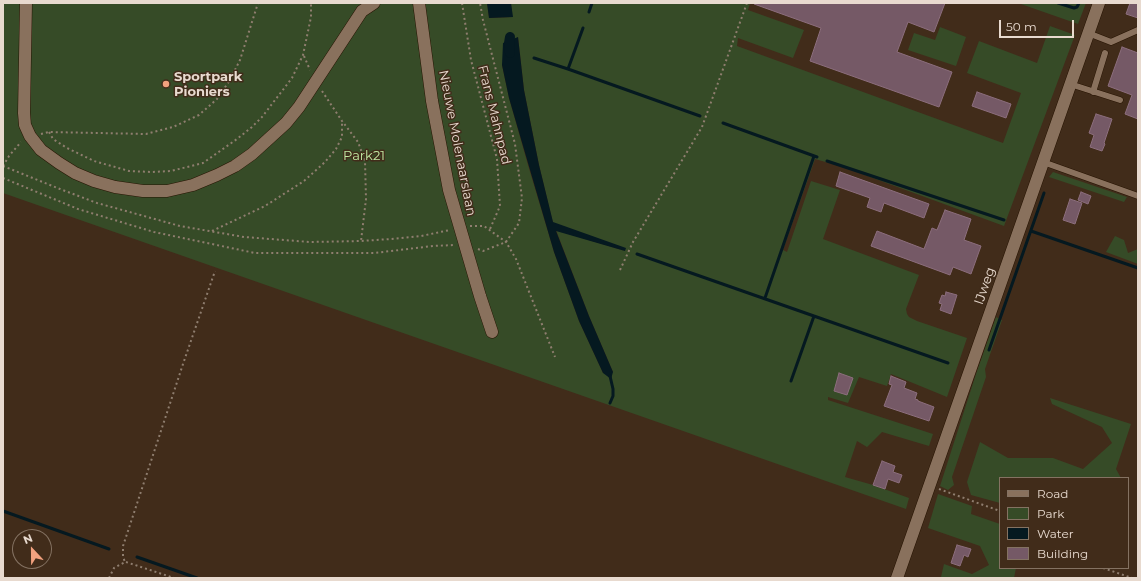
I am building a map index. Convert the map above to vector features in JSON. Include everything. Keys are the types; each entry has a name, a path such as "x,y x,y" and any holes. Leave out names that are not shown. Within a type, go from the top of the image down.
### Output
{"street":[{"path":"26,3 24,113 25,125 30,136 41,150 58,163 75,173 94,181 115,187 144,192 167,191 192,185 235,166 257,150 286,123 299,107 362,11 374,3"},
{"name":"Nieuwe Molenaarslaan","path":"420,3 432,101 449,190 492,332"},
{"name":"IJweg","path":"897,578 1099,3"}],"lane":[{"path":"1088,33 1111,42 1138,30"},
{"path":"1093,92 1105,53"},
{"path":"1070,84 1120,100"},
{"path":"1043,162 1138,196"}],"path":[{"path":"258,3 240,60 230,80 217,99 199,115 173,127 146,134 49,132 30,136 14,150 3,166 97,203 180,226 244,237 310,242 361,241 422,236 460,227 478,225 484,226 506,242 516,258 554,357"},
{"path":"49,132 53,139 67,148 94,161 129,171 171,171 203,163 237,140 257,122 292,78 304,55 311,17 311,3"},
{"name":"Frans Mahnpad","path":"462,3 471,60 497,159 500,206 490,230"},
{"path":"3,178 78,209 190,240 255,253 374,253 433,246 465,245 483,251 506,242 519,223 522,198 515,144 480,3"},
{"path":"620,270 633,242 702,127 747,3"},
{"path":"211,231 266,206 304,181 326,162 336,149 342,137 342,121 358,142 364,161 366,199 361,241"},
{"path":"125,562 123,557 123,546 214,271"},
{"path":"929,486 999,511"},
{"path":"109,578 114,568 125,562 174,578"},
{"path":"1106,569 1132,578"}],"green space":[{"name":"Park21","path":"3,3 487,3 489,18 512,17 511,3 750,3 748,10 804,30 793,58 738,38 737,46 1003,143 1021,93 967,73 979,41 1037,63 1050,26 1075,35 1004,226 843,167 815,159 783,250 787,252 811,181 840,190 823,239 919,275 906,309 909,317 967,338 947,397 891,374 887,386 859,377 848,403 828,397 828,400 933,434 929,446 882,432 867,447 857,441 845,477 909,498 906,509 3,193","holes":["518,37 524,90 539,165 553,223 625,251 556,230 589,316 613,372 603,373 579,321 554,252 528,165 509,98 502,65"]},
{"path":"1018,3 1086,3 1078,24"},
{"path":"940,27 966,37 956,66 908,50 914,33 935,40"},
{"path":"1053,172 1127,197 1124,202 1049,177"},
{"path":"1115,236 1124,240 1128,253 1138,249 1138,264 1106,252"},
{"path":"996,317 1002,320 985,369 986,377 952,477 954,485 948,490 940,486"},
{"path":"1050,398 1131,424 1116,469 1120,477 999,477 999,503 971,495 967,482 980,442 1008,458 1053,458 1083,469 1112,443 1102,427 1052,404"},
{"path":"938,494 972,506 971,514 999,524 999,569 1016,569 1014,578 941,577 944,564 972,574 989,565 980,546 928,528"}],"water":[{"path":"487,3 511,3 513,17 489,18"},
{"path":"518,37 524,90 539,165 553,222 626,248 625,251 556,231 589,316 613,372 611,379 603,373 579,321 554,252 509,98 502,65 503,43"}],"building":[{"path":"754,3 945,3 934,32 908,22 897,52 952,72 939,107 810,61 821,28"},
{"path":"1130,3 1138,3 1138,18 1126,14"},
{"path":"1122,47 1138,53 1138,119 1125,114 1132,95 1108,86"},
{"path":"977,92 1011,104 1006,118 972,106"},
{"path":"1096,114 1112,119 1102,151 1090,147 1094,135 1089,133"},
{"path":"840,172 929,204 924,218 884,203 881,212 867,207 870,198 836,186"},
{"path":"1081,192 1091,196 1088,204 1078,200"},
{"path":"1070,199 1082,203 1075,224 1063,220"},
{"path":"945,210 971,219 964,240 981,246 971,274 953,267 950,275 871,246 877,231 924,249 932,228 937,230"},
{"path":"946,292 957,295 951,314 940,310 942,304 939,303 942,295 945,296"},
{"path":"839,373 853,378 847,395 834,391"},
{"path":"891,376 906,382 904,388 917,393 915,399 934,407 929,421 884,406 892,385 889,384"},
{"path":"882,461 895,466 893,472 902,475 899,483 888,479 885,489 873,485"},
{"path":"957,545 971,549 968,557 964,555 960,566 951,563"}],"waterway":[{"path":"589,12 592,3"},
{"path":"1058,3 1074,8 1077,7 1079,3"},
{"path":"568,69 583,28"},
{"path":"510,37 510,53"},
{"path":"534,58 700,116"},
{"path":"723,123 817,157"},
{"path":"765,298 814,156"},
{"path":"827,161 1004,220"},
{"path":"989,350 1044,193"},
{"path":"1031,231 1138,268"},
{"path":"637,254 948,363"},
{"path":"791,381 814,316"},
{"path":"610,376 613,389 613,396 610,403"},
{"path":"3,511 109,549"},
{"path":"137,557 197,578"}],"place":[{"name":"Sportpark Pioniers","path":"166,84"}]}
